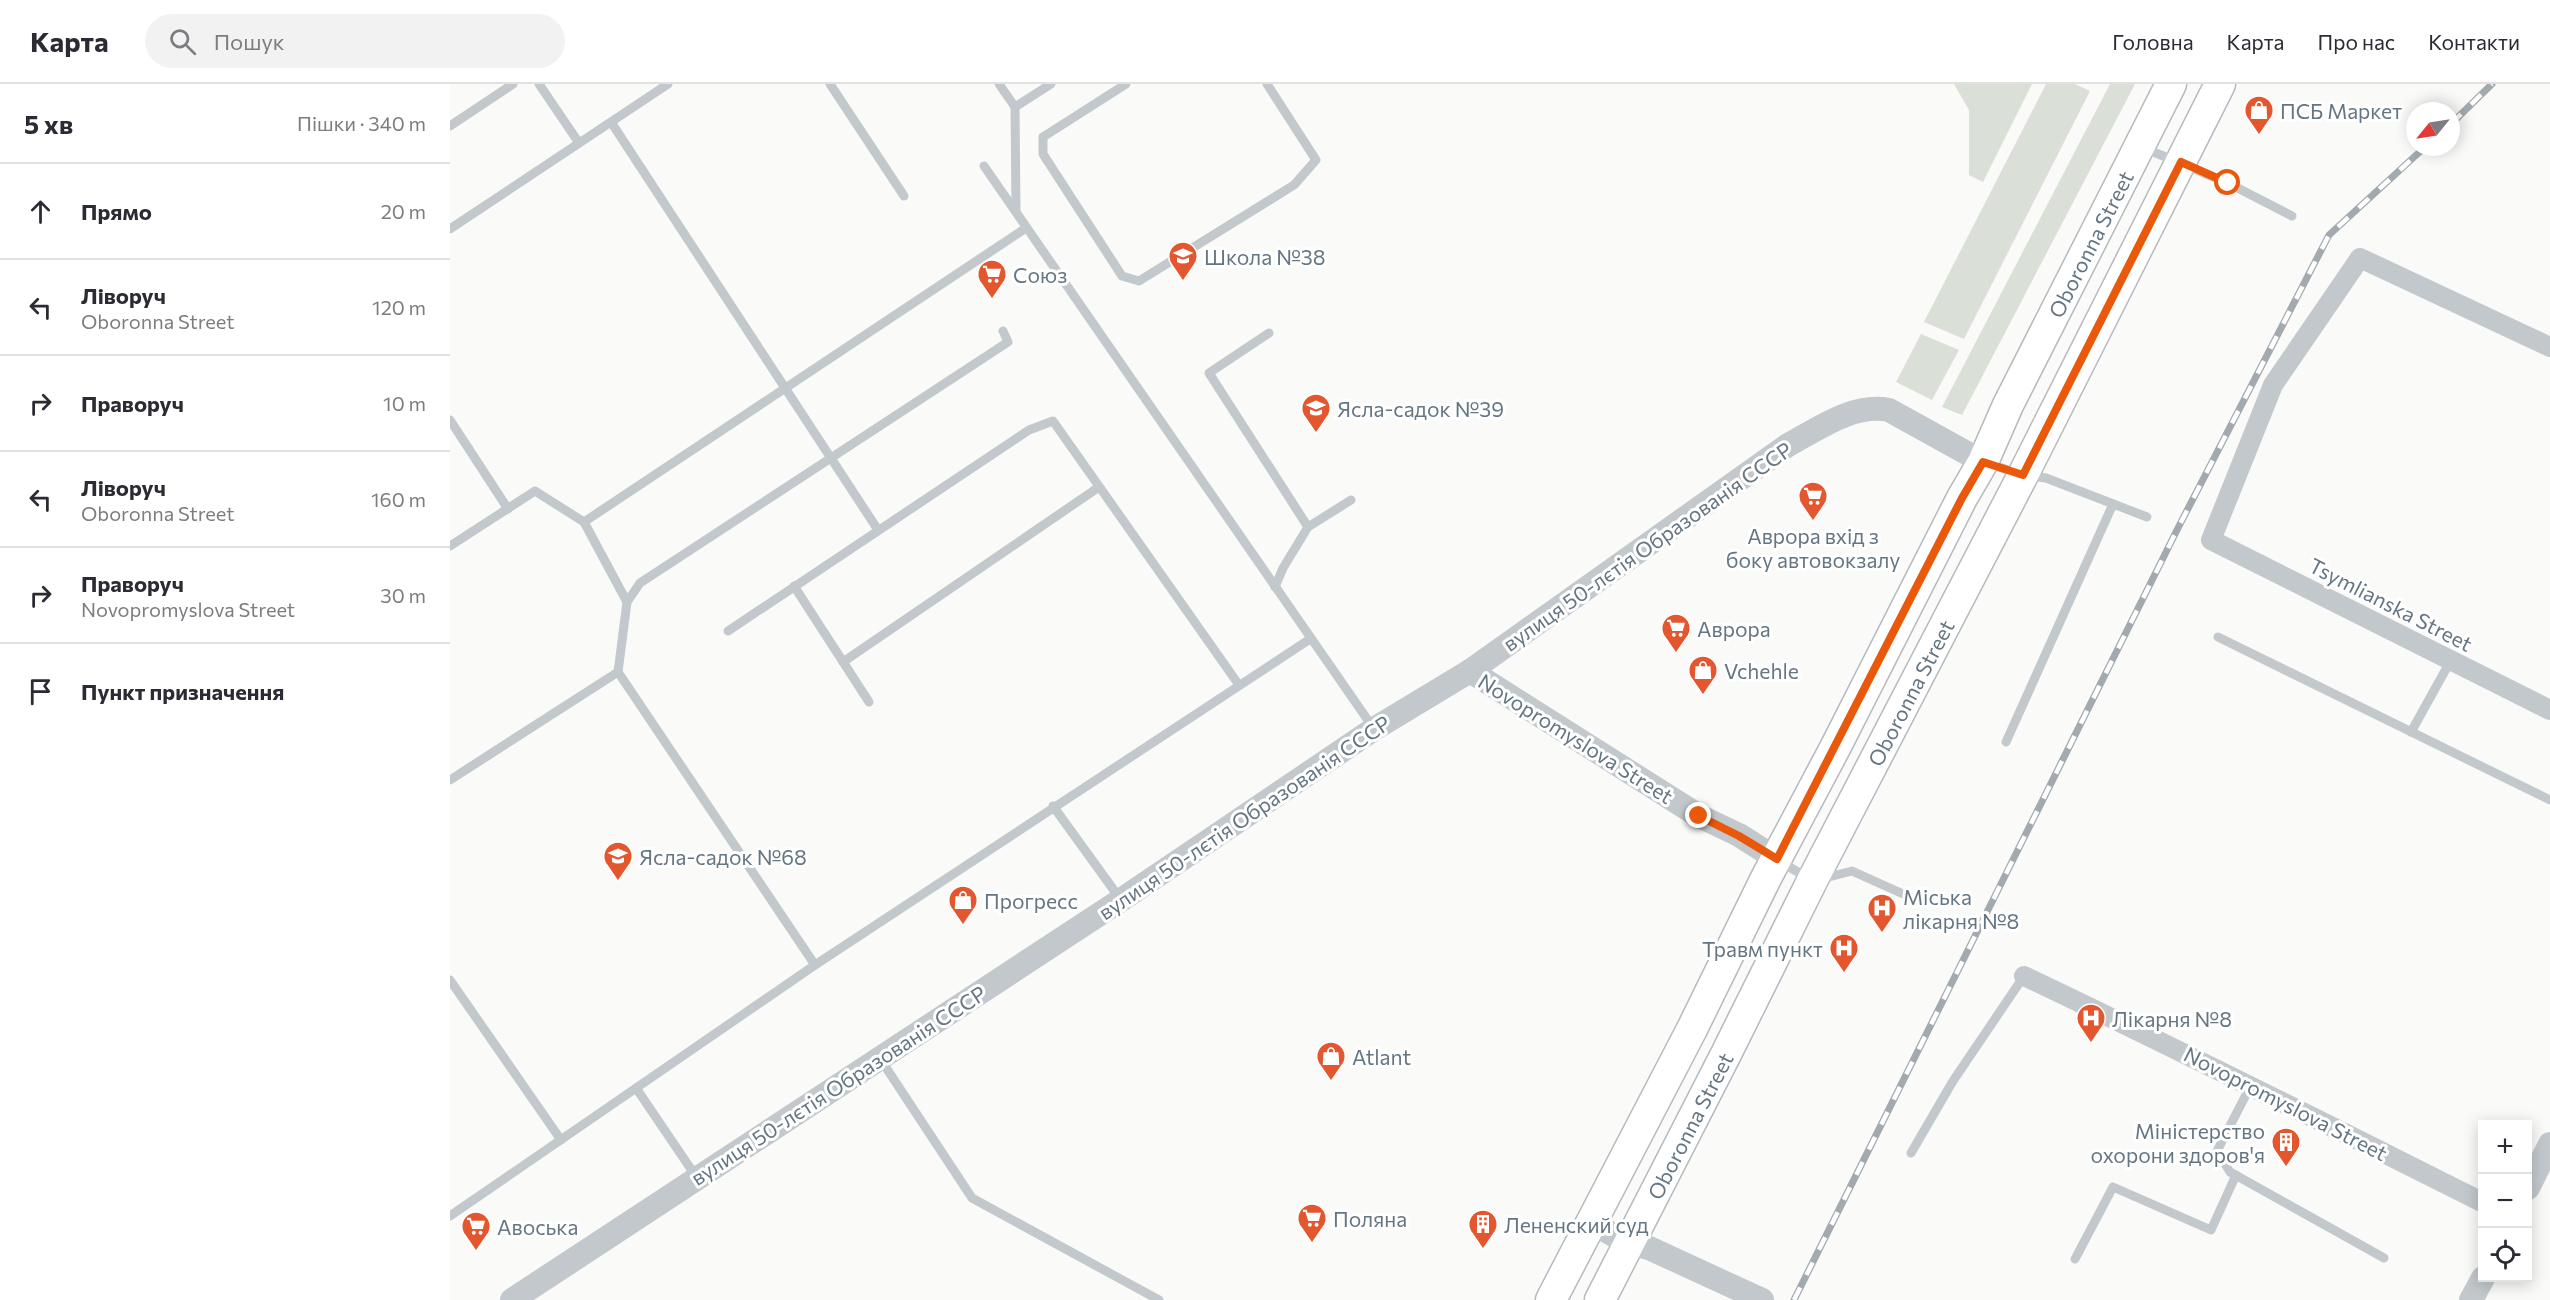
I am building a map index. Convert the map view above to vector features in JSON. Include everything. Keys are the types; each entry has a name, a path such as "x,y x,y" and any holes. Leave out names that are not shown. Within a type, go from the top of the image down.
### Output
{"main road":[{"name":"Oboronna Street","path":"1551,1300 1962,498 1983,462 2008,405 2171,84"},
{"name":"Oboronna Street","path":"1600,1300 1812,881 2023,475 2220,84"}],"street":[{"name":"Tsymlianska Street","path":"2550,347 2360,258 2273,385 2211,540 2550,710"},
{"name":"вулиця 50-лєтія Образованія СССР","path":"512,1300 1120,900 1374,729 1470,671 1788,445 1855,411 1873,406 1889,410 1983,462"},
{"name":"Novopromyslova Street","path":"1470,671 1699,816 1777,859"},
{"name":"Novopromyslova Street","path":"2024,976 2178,1049 2478,1200"},
{"path":"2532,1180 2550,1144"},
{"path":"1592,1223 1628,1243 1649,1248 1762,1300"},
{"path":"2471,1300 2480,1282"}],"lane":[{"path":"450,126 513,84"},
{"path":"539,84 579,143"},
{"path":"450,229 668,84"},
{"path":"830,84 904,196"},
{"path":"999,84 1015,107 1016,212"},
{"path":"1015,107 1051,84"},
{"path":"1126,84 1043,137 1043,154 1122,276 1139,281 1294,185 1316,160 1267,84"},
{"path":"611,122 878,530"},
{"path":"2139,146 2228,183 2292,216"},
{"path":"984,166 1374,729"},
{"path":"584,522 1026,228"},
{"path":"815,965 618,672 627,602 640,583 832,460 1008,342 1003,331"},
{"path":"1269,333 1209,373 1308,527"},
{"path":"450,420 508,509"},
{"path":"728,632 1029,430 1053,422 1239,686"},
{"path":"1983,462 2023,475 2046,478 2147,517"},
{"path":"843,662 1099,487"},
{"path":"450,546 535,491 584,522 627,602"},
{"path":"1275,587 1283,568 1308,527 1351,500"},
{"path":"2006,742 2113,504"},
{"path":"794,586 869,702"},
{"path":"2218,638 2550,800"},
{"path":"450,1216 815,965 1053,806 1310,639"},
{"path":"2411,732 2451,660"},
{"path":"450,780 618,672"},
{"path":"1053,806 1120,900"},
{"path":"1777,859 1812,881 1852,871 1923,903"},
{"path":"1911,1153 1953,1082 2024,976"},
{"path":"450,980 561,1140"},
{"path":"880,1058 972,1198 1159,1300"},
{"path":"2250,1087 2217,1151 2230,1172 2384,1258"},
{"path":"636,1088 697,1178"},
{"path":"2075,1259 2113,1187 2211,1230 2236,1175"}],"shaded area":[{"path":"1954,84 2032,84 1983,182 1969,175 1969,110"},
{"path":"2046,84 2075,84 2090,91 1964,339 1924,322"},
{"path":"2110,84 2135,84 1962,415 1942,407"},
{"path":"1921,334 1959,350 1932,400 1896,382"}],"railway":[{"path":"2460,115 2492,84"},
{"path":"1794,1300 2178,528 2329,235 2415,156"}],"place":[{"name":"ПСБ Маркет","path":"2259,136"},
{"name":"Школа №38","path":"1183,282"},
{"name":"Союз","path":"992,300"},
{"name":"Ясла-садок №39","path":"1316,434"},
{"name":"Аврора вхід з боку автовокзалу","path":"1813,522"},
{"name":"Аврора","path":"1676,654"},
{"name":"Vchehle","path":"1703,696"},
{"name":"Ясла-садок №68","path":"618,882"},
{"name":"Прогресс","path":"963,926"},
{"name":"Міська лікарня №8","path":"1882,934"},
{"name":"Травм пункт","path":"1844,974"},
{"name":"Лікарня №8","path":"2091,1044"},
{"name":"Atlant","path":"1331,1082"},
{"name":"Міністерство охорони здоров'я","path":"2286,1168"},
{"name":"Поляна","path":"1312,1244"},
{"name":"Лененский суд","path":"1483,1250"},
{"name":"Авоська","path":"476,1252"}],"route":[{"path":"1699,816 1777,859 1962,498 1983,462 2023,475 2181,162 2228,183"}]}
